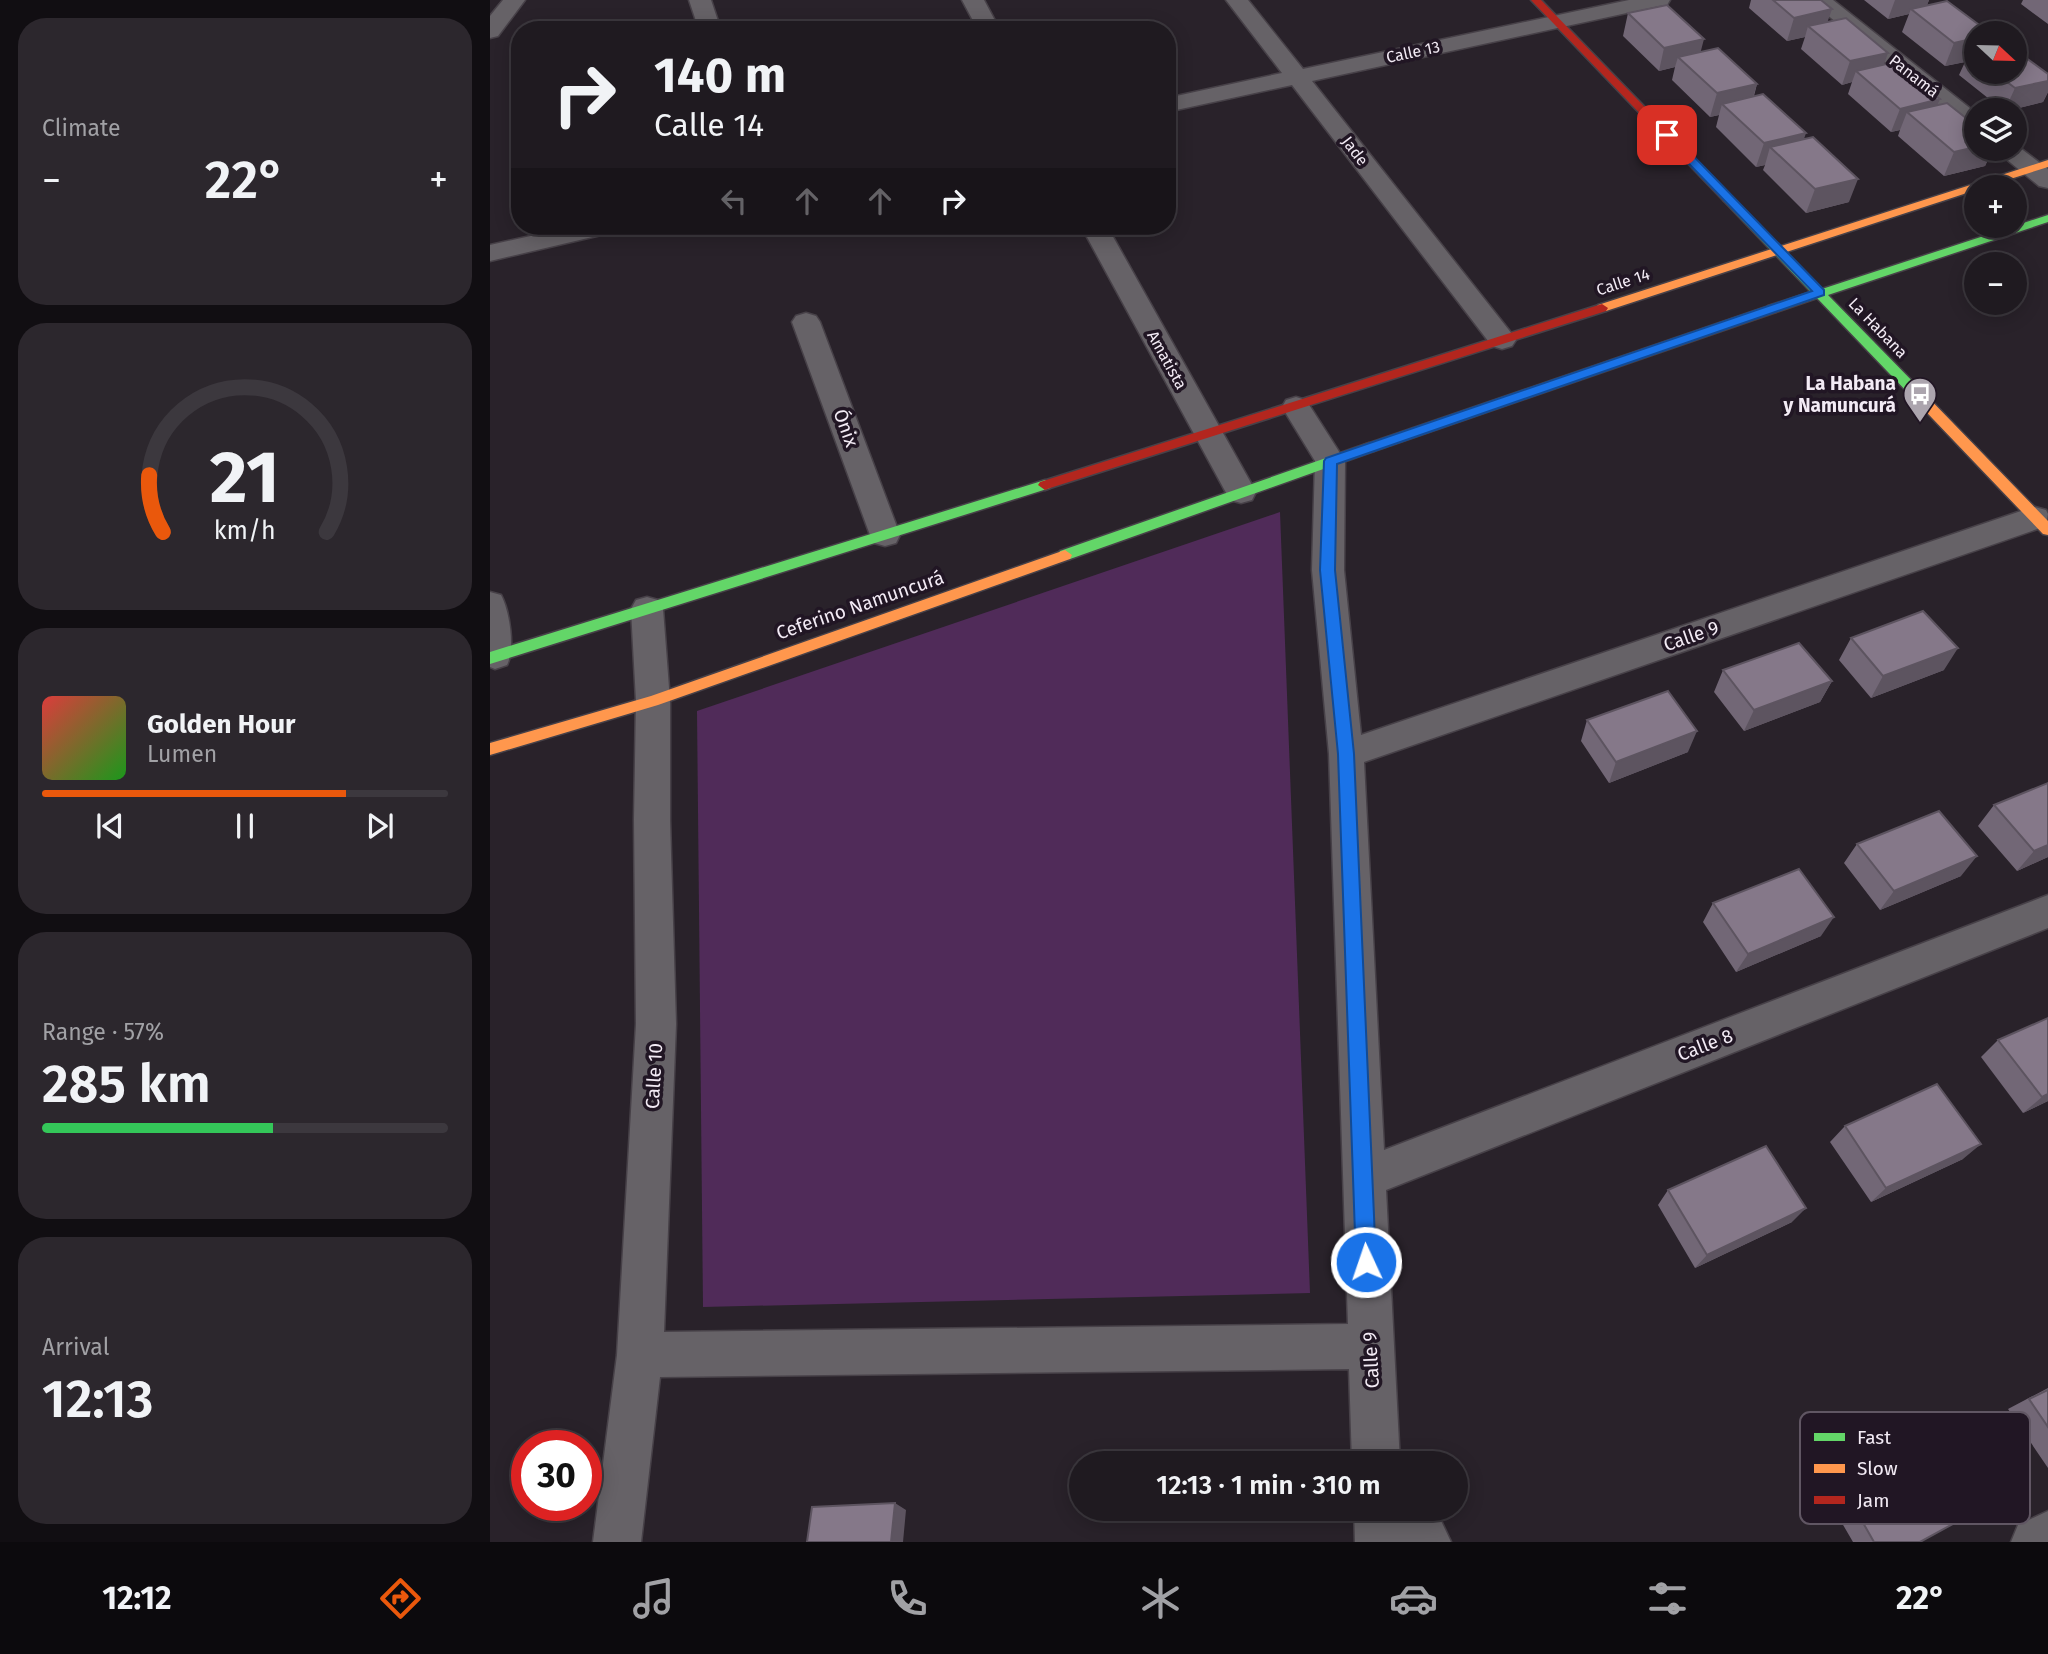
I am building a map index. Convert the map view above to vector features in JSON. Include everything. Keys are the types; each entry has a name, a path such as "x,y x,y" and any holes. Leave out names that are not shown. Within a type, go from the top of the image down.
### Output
{"street":[{"path":"490,31 514,0"},
{"path":"699,0 707,21"},
{"path":"973,0 984,21"},
{"name":"Jade","path":"1237,0 1502,341"},
{"name":"La Habana","path":"1536,0 2042,524"},
{"name":"Calle 13","path":"1176,103 1659,0"},
{"name":"Panamá","path":"1819,0 1964,115"},
{"path":"2026,161 2042,171"},
{"name":"Calle 14","path":"1208,434 1502,341 1776,249 2042,171"},
{"path":"1241,492 1820,293 2048,218"},
{"path":"490,253 569,235"},
{"name":"Amatista","path":"1099,235 1241,492"},
{"name":"Ónix","path":"806,321 885,535"},
{"path":"1296,407 1330,461"},
{"path":"490,604 493,657 1208,434"},
{"name":"Calle 9","path":"1330,461 1328,570 1346,754 1362,1179 1370,1346 1379,1451"},
{"name":"Ceferino Namuncurá","path":"490,748 653,701 1241,492"},
{"name":"Calle 9","path":"1346,754 2042,524"},
{"name":"Calle 10","path":"617,1542 639,1355 656,1024 652,820 653,701 647,609"},
{"name":"Calle 8","path":"1362,1179 2048,911"},
{"path":"639,1355 1370,1346"},
{"path":"1378,1521 1379,1542"},
{"path":"1416,1521 1427,1542"},
{"path":"2035,1542 2048,1535"}],"shaded area":[{"path":"1280,512 1310,1293 703,1307 697,711"}],"building":[{"path":"1773,0 1821,0 1832,9 1794,18"},
{"path":"1947,1 1974,21 1964,21 1964,41 1954,43 1911,9"},
{"path":"1667,5 1704,39 1664,48 1628,13"},
{"path":"1846,18 1888,53 1850,61 1808,26"},
{"path":"1718,48 1757,84 1717,93 1678,57"},
{"path":"2027,59 2048,74 2048,81 2015,88 2010,84 2027,84"},
{"path":"1895,62 1940,99 1900,109 1856,71"},
{"path":"1763,94 1806,133 1764,143 1722,104"},
{"path":"1947,103 1964,116 1964,150 1954,152 1907,112"},
{"path":"1813,137 1858,179 1815,189 1770,147"},
{"path":"1923,611 1958,648 1883,676 1851,638"},
{"path":"1799,643 1832,681 1754,710 1723,670"},
{"path":"1668,691 1697,731 1616,762 1587,720"},
{"path":"2048,783 2048,845 2034,851 1994,805"},
{"path":"1939,811 1977,856 1894,891 1857,844"},
{"path":"1799,869 1834,917 1748,954 1713,903"},
{"path":"2048,1018 2048,1094 2042,1097 1998,1040"},
{"path":"1937,1084 1981,1144 1886,1188 1845,1126"},
{"path":"1766,1146 1806,1208 1707,1255 1668,1190"},
{"path":"2048,1390 2048,1427 2029,1399"},
{"path":"895,1503 891,1542 807,1542 812,1507"},
{"path":"1864,1524 1953,1524 1920,1542 1874,1542"}],"traffic: fast":[{"path":"1728,199 1916,393"},
{"path":"1772,309 2048,218"},
{"path":"1065,555 1369,448"},
{"path":"490,658 1045,485"}],"traffic: slow":[{"path":"1602,308 2048,163"},
{"path":"1916,393 2048,530"},
{"path":"490,749 653,701 1065,555"}],"traffic: jam":[{"path":"1536,0 1728,199"},
{"path":"1045,485 1602,308"},
{"path":"1369,448 1772,309"}],"place":[{"name":"La Habana y Namuncurá","path":"1920,424"}],"route":[{"path":"1366,1262 1346,754 1328,570 1330,461 1820,293 1667,135"}]}
